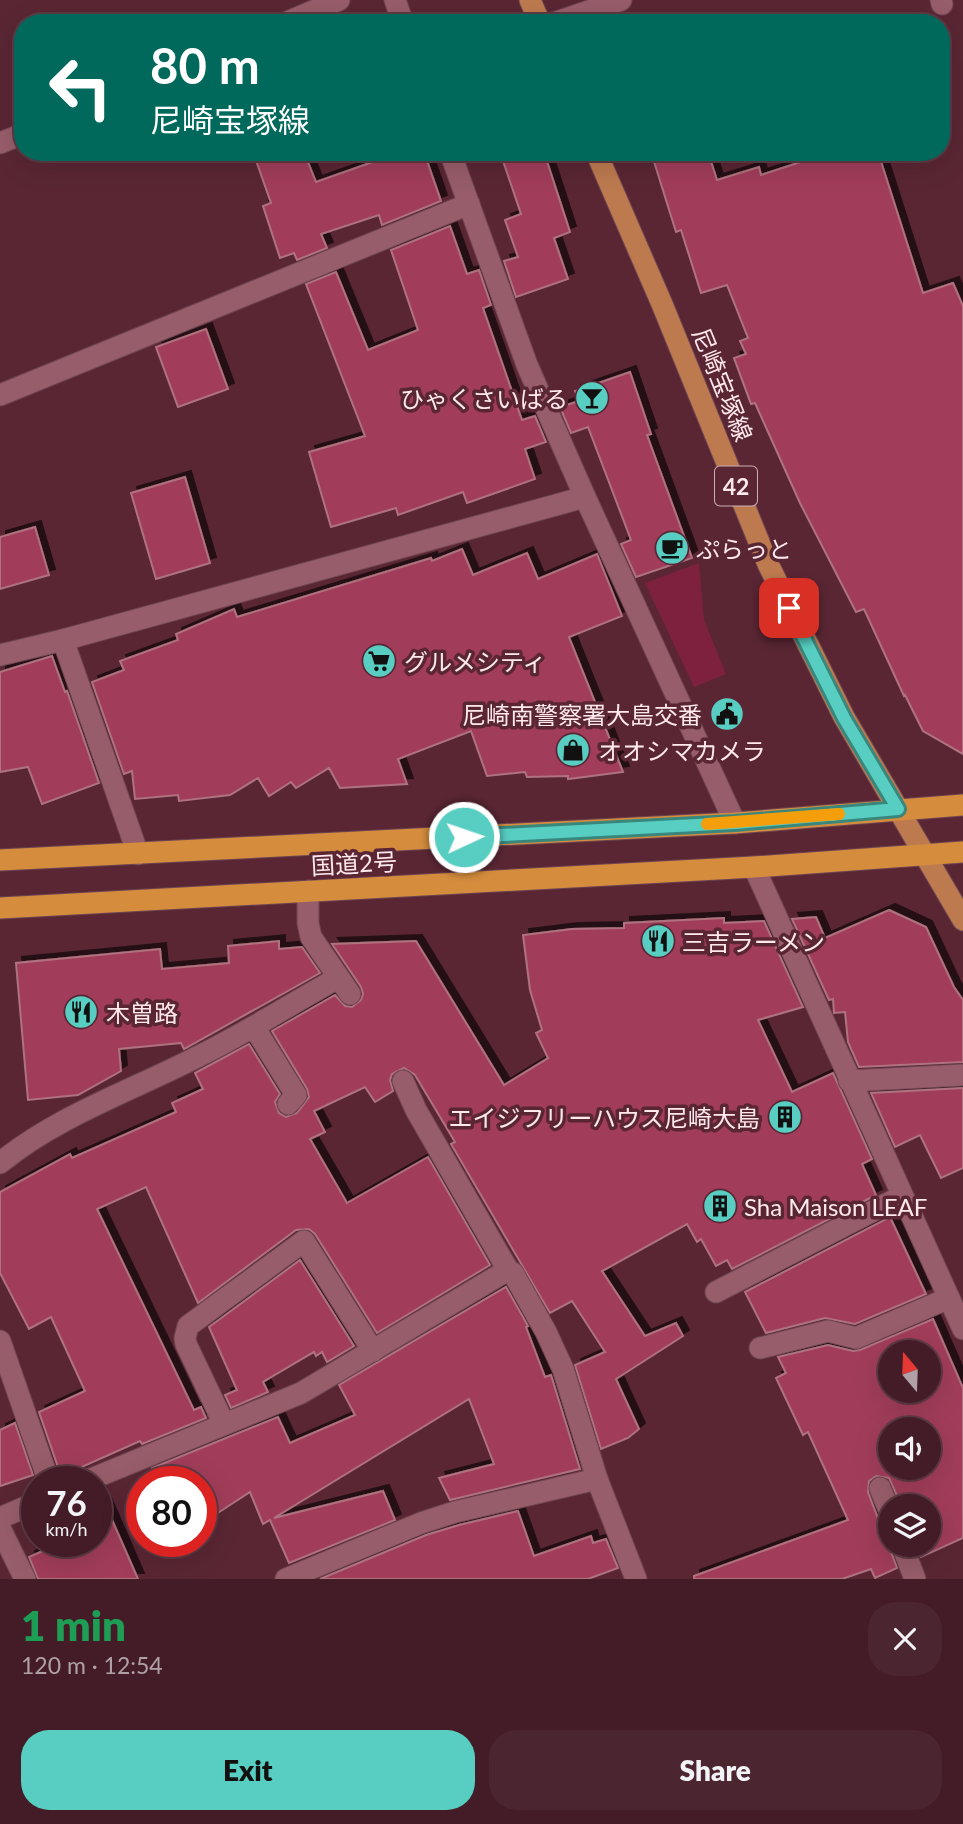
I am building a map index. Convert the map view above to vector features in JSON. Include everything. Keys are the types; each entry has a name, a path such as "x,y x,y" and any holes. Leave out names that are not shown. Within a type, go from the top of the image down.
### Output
{"highway":[{"name":"国道2号","path":"0,860 735,823 963,805"},
{"name":"国道2号","path":"0,908 754,867 963,852"}],"main road":[{"name":"尼崎宝塚線","path":"600,161 662,304 768,564 844,718 963,920"}],"street":[{"path":"306,14 339,0"},
{"path":"580,14 621,0"},
{"path":"453,161 527,365 735,823"},
{"path":"0,395 469,204"},
{"path":"0,655 585,497"},
{"path":"63,640 138,854"},
{"path":"754,867 849,1081 958,1314 856,1338 828,1331 760,1348"},
{"path":"0,1163 15,1151 62,1124 254,1027 344,986 312,937 308,923 308,891"},
{"path":"254,1027 296,1095 289,1104"},
{"path":"849,1081 963,1075"},
{"path":"403,1081 416,1110 546,1332 563,1369 597,1479 636,1579"},
{"path":"716,1292 902,1196"},
{"path":"225,1424 186,1344 186,1331 304,1241 373,1352"},
{"path":"112,1470 301,1392 508,1270"},
{"path":"0,1341 43,1466"},
{"path":"286,1579 421,1523 455,1512 597,1479"},
{"path":"880,1488 882,1494"},
{"path":"21,1515 1,1531 25,1579"},
{"path":"907,1557 915,1579"}],"shaded area":[{"path":"699,563 704,620 726,674 694,687 645,583"}],"building":[{"path":"256,161 308,161 316,182 376,161 427,161 441,201 382,225 379,215 321,234 327,248 297,260 294,253 280,258 263,206 271,203"},
{"path":"503,161 547,161 570,232 554,238 568,279 516,297 504,261 518,257 505,220 521,214"},
{"path":"654,161 711,161 717,180 759,167 761,175 804,161 881,161 923,293 953,283 963,306 963,754 923,731 864,609 856,612 800,503 755,403 751,404 734,358 746,354 740,341 748,338 727,285 701,293 681,230 676,232"},
{"path":"450,226 467,274 479,270 491,305 483,308 522,420 535,416 546,442 525,449 535,479 467,503 463,492 398,515 396,508 331,527 309,452 365,436 306,284 336,272 368,350 418,330 391,250"},
{"path":"206,329 228,389 178,407 156,347"},
{"path":"630,372 651,434 647,435 692,558 636,577 621,544 631,540 588,427 571,433 560,407 579,401 575,391"},
{"path":"185,477 210,563 156,579 131,493"},
{"path":"35,527 49,575 0,589 0,537"},
{"path":"462,549 473,575 527,553 538,579 597,554 622,616 569,637 623,772 568,779 568,776 527,777 525,772 487,776 471,731 398,759 407,784 340,788 329,768 296,788 291,782 269,796 258,778 230,795 179,801 178,795 135,799 132,771 124,774 92,682 124,670 120,661 178,640 176,634 234,609 237,617 431,558 432,561"},
{"path":"52,656 99,783 42,804 28,767 0,772 0,672"},
{"path":"889,910 926,927 954,987 963,1000 963,1062 859,1067 848,1042 845,1012 834,1013 833,999 829,1000 792,919 816,917 825,938"},
{"path":"724,918 724,923 764,921 803,1007 758,1020 792,1092 833,1073 872,1159 862,1164 876,1195 732,1269 727,1260 716,1266 701,1239 697,1242 687,1224 602,1271 645,1336 676,1323 683,1336 616,1379 639,1429 628,1438 601,1449 575,1365 605,1352 572,1301 550,1313 451,1144 455,1142 415,1075 404,1068 392,1074 390,1080 393,1091 375,1102 365,1087 314,1111 325,1132 310,1139 347,1203 428,1157 490,1265 377,1333 315,1234 309,1229 296,1230 198,1303 146,1187 97,1209 194,1410 201,1407 206,1418 142,1444 140,1441 84,1466 58,1466 39,1412 85,1391 51,1317 29,1329 0,1273 0,1192 70,1154 72,1158 176,1112 172,1103 203,1089 195,1073 249,1044 280,1094 275,1102 279,1113 286,1117 297,1113 309,1097 307,1089 272,1031 335,995 345,1006 352,1007 361,1000 361,987 332,944 416,941 504,1085 548,1058 536,1033 542,1030 530,990 523,935 572,929 624,928 624,923"},
{"path":"279,941 279,949 302,947 320,973 184,1049 181,1043 119,1049 121,1071 78,1095 28,1100 16,963 160,949 162,969 229,963 228,946"},
{"path":"963,1088 963,1168 941,1178 920,1135 895,1147 871,1093"},
{"path":"890,1217 926,1294 855,1324 825,1318 766,1333 745,1292"},
{"path":"300,1260 354,1346 327,1362 322,1352 316,1356 314,1352 263,1382 268,1392 231,1408 225,1395 237,1390 209,1327"},
{"path":"506,1287 528,1326 526,1327 545,1377 551,1375 580,1469 450,1500 439,1478 494,1464 469,1399 274,1518 383,1491 395,1520 289,1563 270,1520 263,1524 250,1492 217,1514 217,1466 157,1466 278,1417 290,1443 355,1415 339,1385"},
{"path":"933,1319 963,1388 963,1538 941,1548 941,1494 896,1494 890,1480 941,1480 941,1417 878,1417 878,1476 869,1481 868,1492 878,1518 878,1557 893,1557 897,1568 875,1578 871,1569 842,1579 694,1579 694,1576 848,1520 808,1432 803,1435 776,1378 786,1373 778,1357 828,1345 853,1351 878,1342 878,1404 942,1404 942,1340 884,1340"},
{"path":"15,1423 30,1466 21,1466 21,1479 0,1486 0,1430"},
{"path":"518,1511 534,1556 591,1536 593,1543 606,1539 618,1568 588,1579 320,1579 426,1535"},
{"path":"112,1520 126,1557 138,1579 38,1579 29,1557 112,1557"}],"slow traffic":[{"path":"707,824 839,814"}],"place":[{"name":"ひゃくさいばる","path":"592,398"},
{"name":"ぷらっと","path":"672,548"},
{"name":"グルメシティ","path":"379,661"},
{"name":"尼崎南警察署大島交番","path":"727,714"},
{"name":"オオシマカメラ","path":"573,750"},
{"name":"三吉ラーメン","path":"658,941"},
{"name":"木曽路","path":"81,1012"},
{"name":"エイジフリーハウス尼崎大島","path":"785,1117"},
{"name":"Sha Maison LEAF","path":"720,1206"}],"route":[{"path":"464,837 735,823 898,809 844,718 789,608"}]}
